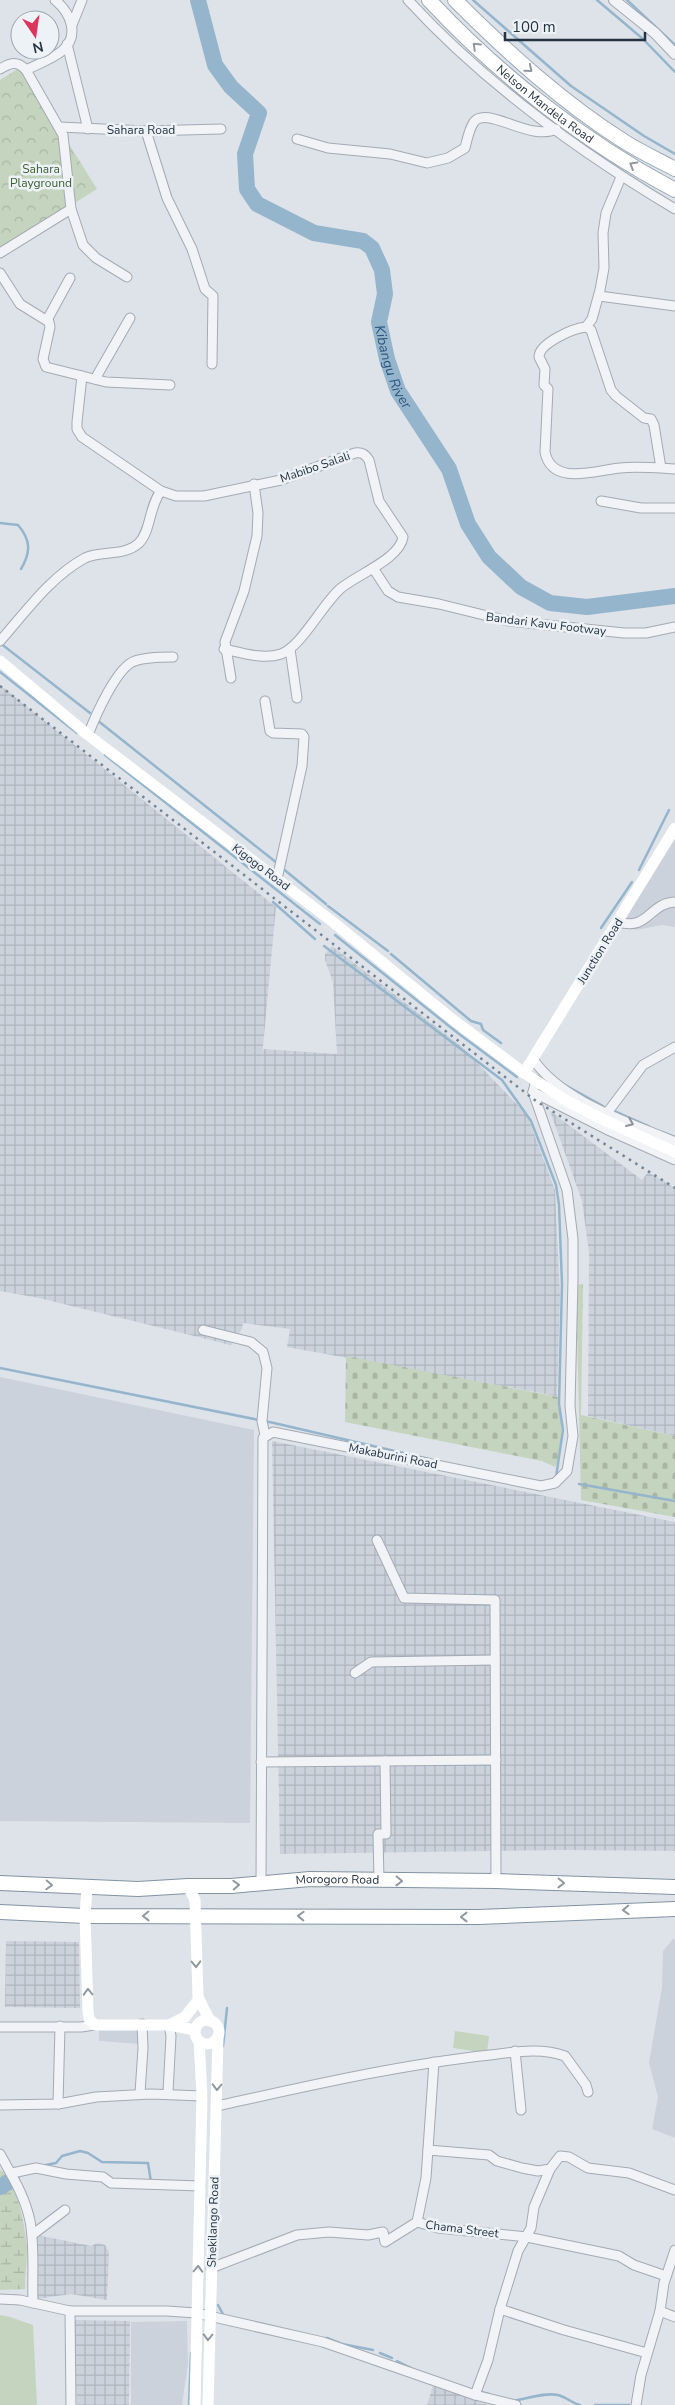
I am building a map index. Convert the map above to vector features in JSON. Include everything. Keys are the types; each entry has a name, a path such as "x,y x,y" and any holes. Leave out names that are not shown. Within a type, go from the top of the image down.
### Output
{"main road":[{"name":"Nelson Mandela Road","path":"429,0 483,54 566,121 614,154 675,190"},
{"name":"Nelson Mandela Road","path":"455,0 494,39 567,100 625,142 675,170"},
{"name":"Kigogo Road","path":"0,661 88,735 382,960 452,1019 524,1073 567,1101 604,1116 675,1152"},
{"name":"Junction Road","path":"524,1073 675,828"},
{"name":"Morogoro Road","path":"0,1883 138,1889 262,1884 310,1879 675,1887"},
{"path":"87,1888 85,1916 89,2019 95,2025 169,2025 197,2035 209,2044 218,2038 219,2028 210,2020 199,2000 195,1900 188,1886"},
{"path":"0,1912 85,1916 479,1916 675,1909"},
{"path":"169,2025 185,2017 199,2000"},
{"path":"197,2035 201,2022 210,2020"},
{"name":"Shekilango Road","path":"195,2405 202,2094 197,2035"},
{"name":"Shekilango Road","path":"208,2405 218,2038"}],"street":[{"path":"55,0 66,10 72,25"},
{"path":"82,0 67,44 88,129"},
{"path":"408,0 455,48 499,87 554,130 621,177 675,209"},
{"path":"614,0 655,33 675,54"},
{"path":"26,70 54,56 67,44"},
{"path":"0,69 13,63 22,65 26,70 60,127 71,209 86,249 127,278"},
{"path":"297,139 328,148 390,154 427,163 448,158 465,148 474,122 480,117 495,118 528,131 554,130 566,121"},
{"name":"Sahara Road","path":"60,127 146,131 221,128"},
{"path":"146,131 167,198 192,249 205,289 213,296 212,364"},
{"path":"586,327 598,296 604,268 603,234 606,213 621,177"},
{"path":"0,252 71,209"},
{"path":"0,273 20,304 47,320 50,326 43,363 46,367 95,380 121,384 170,385"},
{"path":"47,320 70,278"},
{"path":"598,296 675,306"},
{"path":"95,380 130,318"},
{"path":"586,327 572,330 553,340 539,352 545,369 544,385 548,390 545,452 547,460 554,468 569,474 621,468 675,469"},
{"path":"586,327 594,336 611,390 644,418 651,419 654,425 661,468"},
{"name":"Mabibo Salali","path":"82,376 77,410 79,433 87,441 161,491 176,496 204,496 254,484 281,480 355,453 360,452 366,455 379,501 403,537 400,545 391,556 352,580 332,597 290,649"},
{"path":"231,678 224,649 226,634 244,591 257,536 258,513 254,484"},
{"path":"0,641 52,582 85,558 124,551 138,544 144,537 150,510 155,498 161,491"},
{"path":"601,502 641,508 675,508"},
{"name":"Bandari Kavu Footway","path":"373,568 388,591 398,598 439,604 508,621 624,633 646,633 675,627"},
{"path":"224,649 270,656 280,655 290,649 297,698"},
{"path":"88,735 95,716 119,672 133,661 174,658"},
{"path":"265,701 270,731 273,733 302,734 304,737 302,766 277,879"},
{"path":"618,922 629,926 636,924 652,914 659,906 675,902"},
{"path":"604,1116 643,1065 675,1047"},
{"path":"533,1059 552,1082 604,1116 675,1142"},
{"path":"536,1080 533,1092 610,1131 675,1160"},
{"name":"Makaburini Road","path":"265,1435 273,1432 538,1486 555,1483 562,1478 567,1471 572,1436 570,1406 572,1239 567,1190 533,1092"},
{"path":"203,1330 251,1342 260,1348 266,1368 262,1421 265,1435 261,1446 262,1884"},
{"path":"377,1540 404,1598 495,1600 496,1882"},
{"path":"355,1673 371,1662 495,1660"},
{"path":"261,1762 496,1760"},
{"path":"379,1880 378,1834 386,1834 386,1761"},
{"path":"140,2093 143,2048 142,2024"},
{"path":"0,2027 81,2027 95,2025"},
{"path":"168,2092 171,2036 169,2025"},
{"path":"58,2104 60,2026"},
{"path":"217,2106 354,2076 434,2062 515,2051 545,2050 565,2056 586,2085 588,2092"},
{"path":"515,2051 521,2110"},
{"path":"417,2222 426,2178 434,2062"},
{"path":"0,2105 58,2104 83,2099 140,2093 202,2094"},
{"path":"83,2099 151,2094 202,2094"},
{"path":"428,2150 489,2155 497,2161 522,2168 538,2171 550,2169"},
{"path":"0,2154 12,2173 12,2180 19,2187 27,2210 32,2234 33,2303"},
{"path":"475,2395 490,2353 500,2309 518,2251 531,2228 534,2208 550,2169 560,2156 569,2156 588,2168 629,2173 675,2190"},
{"path":"12,2173 36,2168 66,2174 103,2177 111,2183 200,2186"},
{"path":"32,2234 65,2210"},
{"name":"Chama Street","path":"211,2268 297,2235 329,2232 368,2235 383,2232 385,2242 417,2222 438,2228 527,2237 619,2256 634,2265 666,2276"},
{"path":"636,2405 641,2375 660,2311 666,2276 675,2250"},
{"path":"0,2299 33,2303 70,2311 167,2311 196,2313 323,2342 475,2395 516,2405"},
{"path":"500,2309 564,2330 647,2353"},
{"path":"70,2311 71,2405"},
{"path":"660,2311 675,2317"}],"shaded area":[{"path":"0,685 276,907 256,1121 263,1049 337,1054 333,982 325,960 325,954 332,946 462,1047 527,1115 555,1190 560,1296 557,1396 287,1347 290,1329 243,1323 242,1329 231,1345 39,1298 0,1291"},
{"path":"675,834 675,927 662,925 636,930 627,924 626,913"},
{"path":"550,1111 642,1180 648,1172 675,1188 675,1436 588,1416 589,1253 582,1201"},
{"path":"0,1377 254,1430 250,1823 0,1821"},
{"path":"272,1441 675,1522 675,1851 562,1850 280,1854"},
{"path":"675,1939 675,2138 652,2129 658,2097 649,2063 662,1987 663,1951"},
{"path":"6,1941 79,1942 80,2008 5,2007"},
{"path":"99,2026 141,2026 141,2044 99,2041"},
{"path":"37,2235 91,2246 98,2243 105,2245 109,2252 107,2300 71,2294 36,2299"},
{"path":"73,2320 130,2321 129,2405 77,2405"},
{"path":"187,2321 188,2364 182,2405 131,2405 131,2322"},
{"path":"433,2385 488,2405 427,2405"}],"green space":[{"name":"Sahara Playground","path":"21,67 97,189 0,250 0,80"},
{"path":"583,1284 581,1415 675,1436 675,1517 581,1500 576,1285"},
{"path":"346,1356 559,1397 562,1441 559,1458 555,1467 542,1461 345,1422"},
{"path":"455,2031 489,2036 487,2053 453,2048"},
{"path":"0,2170 6,2174 11,2182 20,2206 27,2250 25,2289 0,2290"},
{"path":"0,2315 33,2325 37,2405 0,2405"}],"waterway":[{"name":"Kibangu River","path":"198,0 215,65 231,87 259,113 245,154 247,189 257,204 314,233 363,241 372,248 382,270 385,294 379,322 387,359 398,391 449,469 468,524 489,557 521,587 550,603 587,607 675,596"},
{"path":"473,0 571,86 644,136 675,154"},
{"path":"597,0 643,39 675,72"},
{"path":"627,0 675,45"},
{"path":"549,117 555,123"},
{"path":"0,523 18,525 25,536 28,552 21,569"},
{"path":"0,643 90,713"},
{"path":"0,672 77,733"},
{"path":"97,720 277,863"},
{"path":"105,755 320,924"},
{"path":"639,870 669,810"},
{"path":"281,867 326,904"},
{"path":"601,928 632,882"},
{"path":"273,902 315,939"},
{"path":"328,906 388,951"},
{"path":"335,935 459,1034 517,1077"},
{"path":"324,946 502,1080 531,1121 556,1185 559,1205 562,1284 559,1404 563,1430 556,1477"},
{"path":"391,954 471,1021 481,1024 483,1030 501,1043"},
{"path":"565,1085 603,1106"},
{"path":"614,1111 650,1127"},
{"path":"662,1132 675,1137"},
{"path":"0,1368 274,1423 429,1459"},
{"path":"579,1484 675,1501"},
{"path":"223,2046 227,2008"},
{"path":"41,2166 56,2163 62,2156 80,2151 88,2153 102,2162 148,2163 151,2182"},
{"path":"0,2187 12,2180"},
{"path":"218,2305 224,2316"},
{"path":"327,2338 342,2344 373,2350"},
{"path":"189,2405 191,2353"},
{"path":"380,2353 392,2358"},
{"path":"397,2361 411,2368"},
{"path":"481,2392 489,2394"},
{"path":"513,2401 553,2394 580,2405"},
{"path":"595,2405 629,2405"}],"railway":[{"path":"0,686 536,1101 675,1188"}]}
